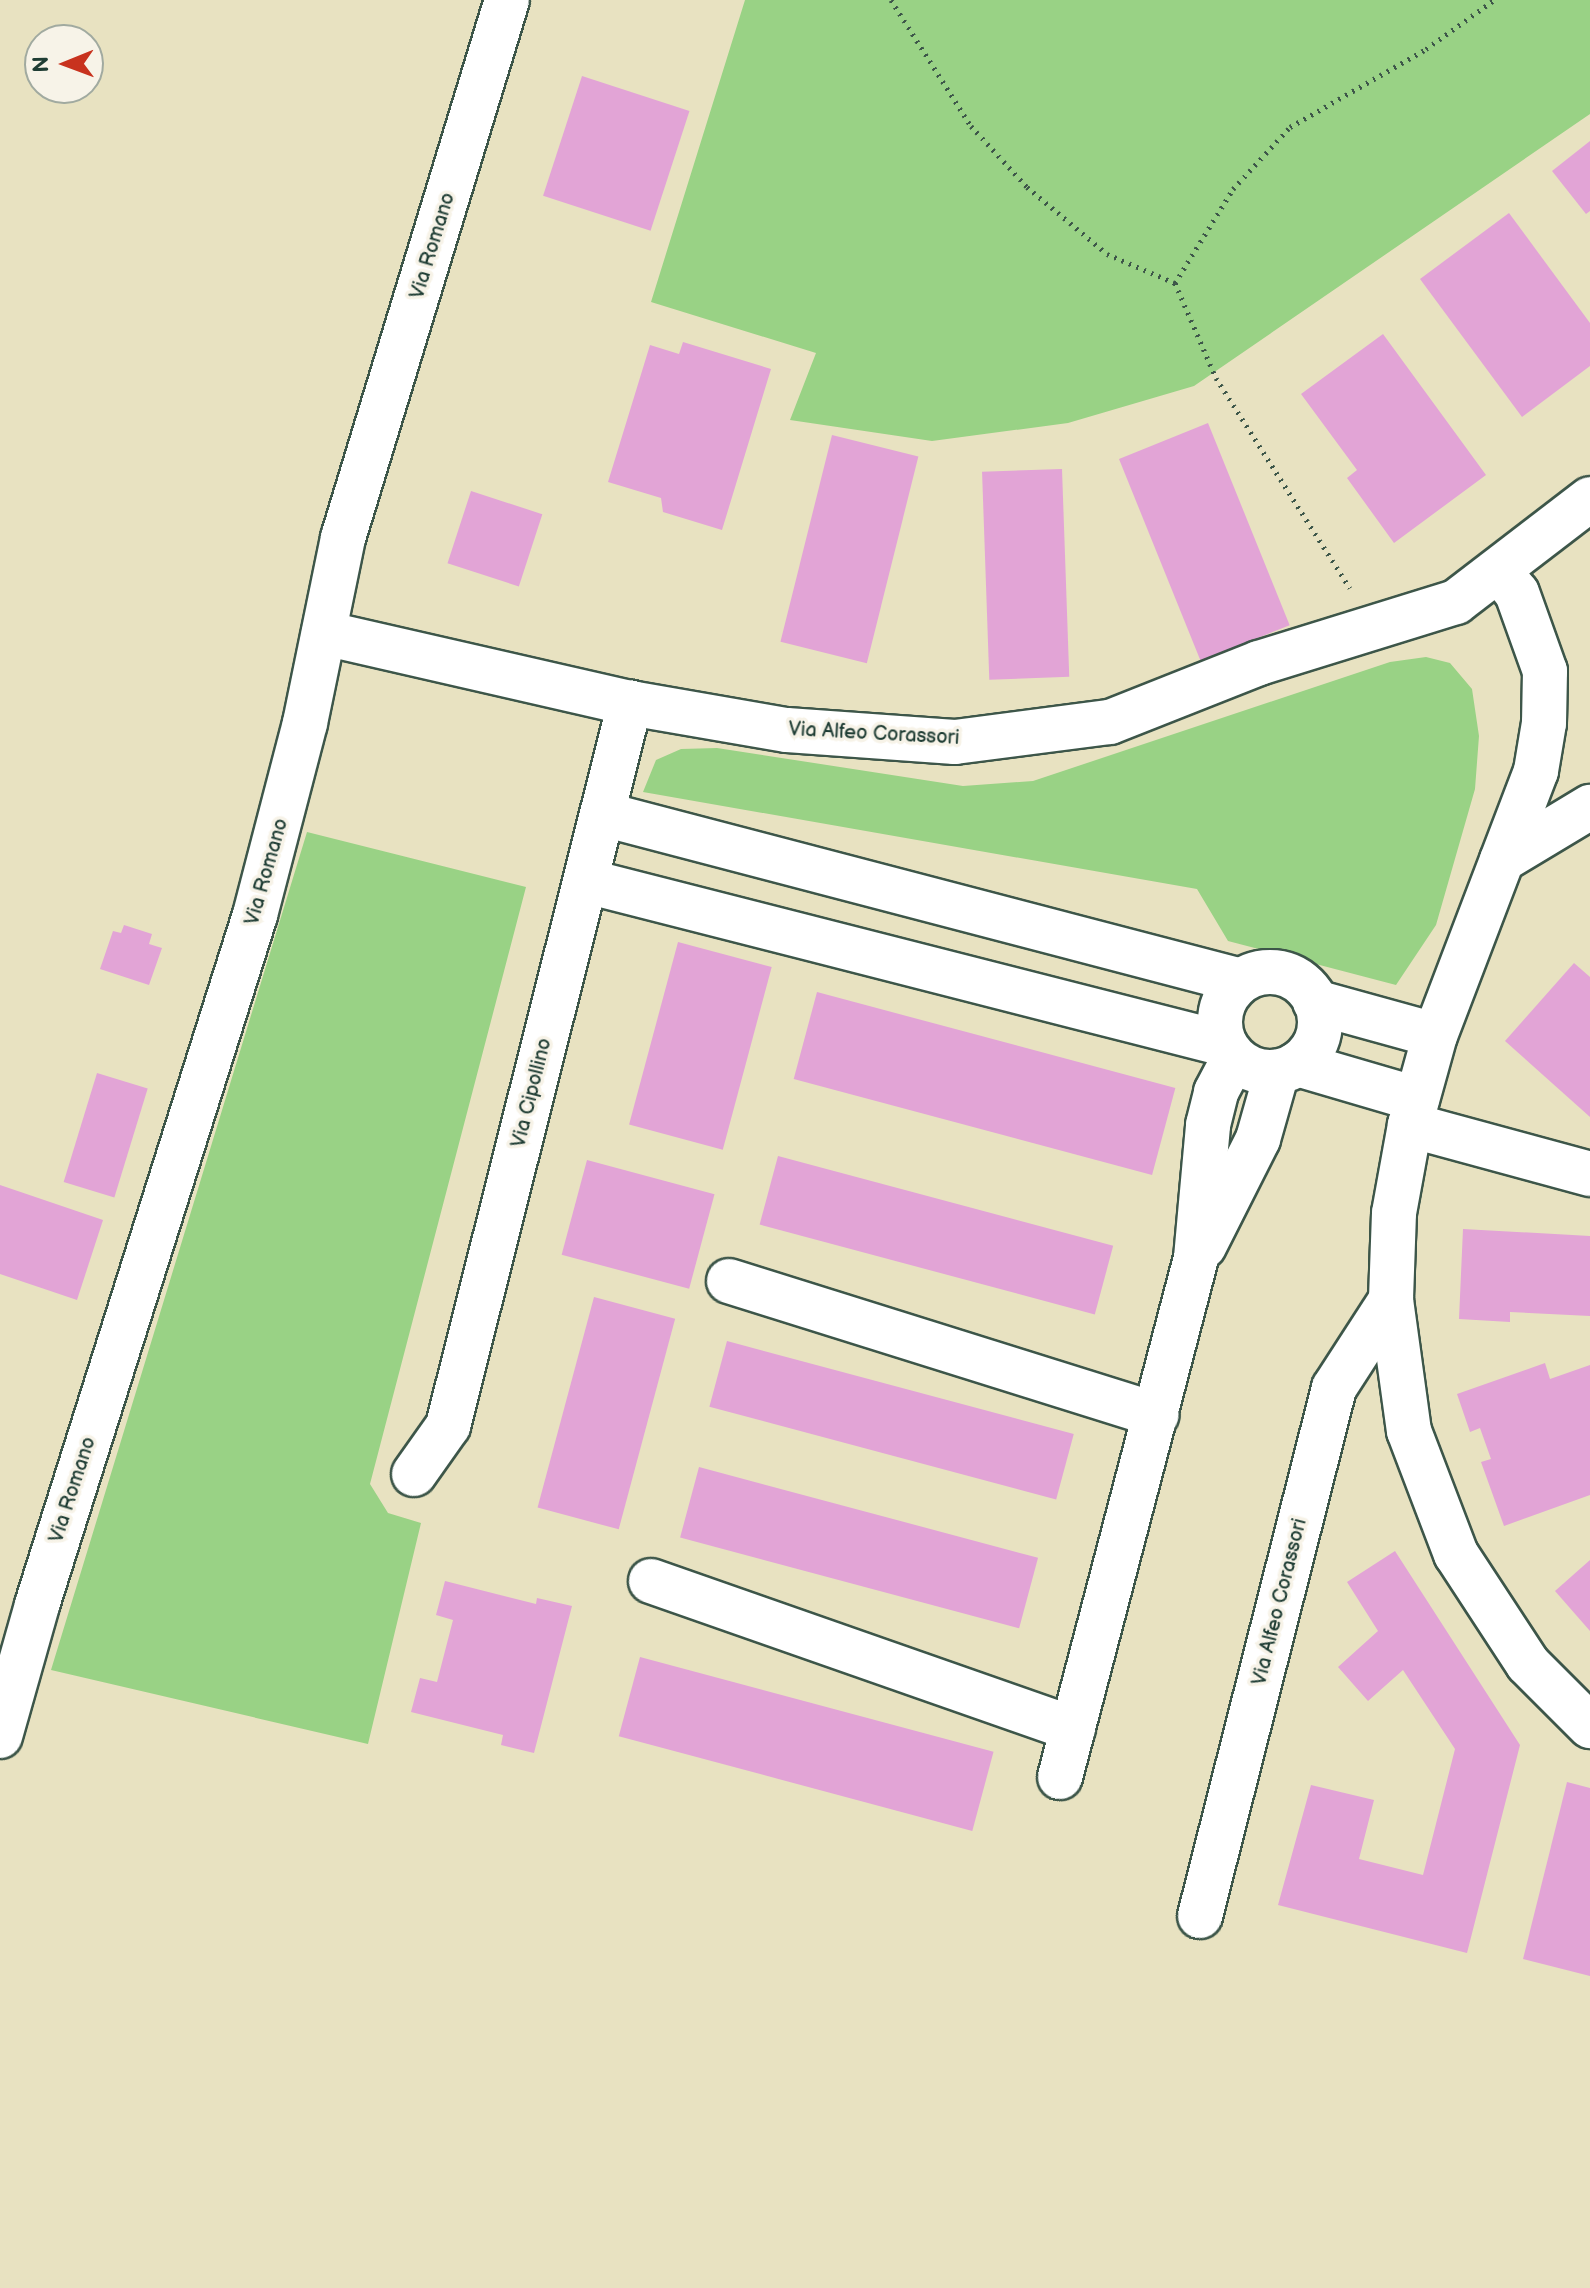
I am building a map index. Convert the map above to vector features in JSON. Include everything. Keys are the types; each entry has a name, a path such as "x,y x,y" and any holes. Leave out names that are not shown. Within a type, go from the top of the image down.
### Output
{"street":[{"name":"Via Romano","path":"3,1717 255,915 324,633 343,538 507,0"},
{"name":"Via Alfeo Corassori","path":"324,633 630,703 787,730 955,742 1110,722 1259,663 1376,630 1456,602 1590,499"},
{"path":"1499,571 1517,593 1545,671 1536,771 1435,1035 1413,1112 1394,1213 1391,1300 1409,1431 1456,1554 1528,1664 1590,1726"},
{"name":"Via Cipollino","path":"414,1474 448,1426 630,703"},
{"path":"1502,860 1590,807"},
{"path":"603,814 1241,981"},
{"path":"586,881 1229,1051 1261,1072 1287,1068 1308,1055 1319,1029 1315,1002 1296,979 1283,973 1253,974 1230,991 1220,1016 1229,1051 1208,1125 1196,1258 1060,1777"},
{"path":"1315,1002 1435,1035"},
{"path":"1287,1068 1590,1174"},
{"path":"1196,1258 1226,1210 1287,1068"},
{"path":"729,1281 1157,1415"},
{"name":"Via Alfeo Corassori","path":"1200,1916 1334,1388 1391,1300"},
{"path":"651,1581 1073,1729"}],"path":[{"path":"891,0 971,126 1027,187 1107,254 1175,283 1216,378 1376,630"},
{"path":"1175,283 1233,189 1290,127 1426,49 1494,0"}],"green space":[{"path":"745,0 1590,0 1590,114 1194,386 1068,423 932,441 790,420 816,353 651,302"},
{"path":"1426,657 1450,663 1472,689 1479,736 1475,789 1436,925 1396,985 1228,941 1197,889 643,792 656,760 681,749 717,748 963,786 1033,781 1390,662"},
{"path":"307,832 526,887 370,1484 388,1513 421,1523 368,1744 51,1670"}],"building":[{"path":"582,76 689,111 651,231 543,196"},
{"path":"1590,141 1590,211 1586,214 1552,171"},
{"path":"1509,213 1590,323 1590,366 1522,417 1420,279"},
{"path":"1383,334 1486,475 1394,543 1347,478 1357,470 1301,394"},
{"path":"683,342 771,369 722,530 663,512 661,498 608,482 650,345 679,354"},
{"path":"1208,423 1290,625 1201,661 1119,459"},
{"path":"832,435 918,457 867,663 780,642"},
{"path":"1062,469 1069,677 989,680 982,472"},
{"path":"471,491 542,514 519,586 448,563"},
{"path":"124,925 152,934 149,944 162,948 149,985 100,969 113,931 121,933"},
{"path":"678,942 772,967 723,1150 629,1125"},
{"path":"1574,963 1590,977 1590,1117 1505,1041"},
{"path":"817,992 1175,1088 1152,1175 794,1079"},
{"path":"97,1073 148,1088 114,1198 64,1182"},
{"path":"778,1156 1113,1246 1095,1314 760,1225"},
{"path":"587,1160 715,1194 689,1289 562,1255"},
{"path":"0,1185 103,1220 77,1300 0,1274"},
{"path":"1463,1229 1590,1236 1590,1316 1510,1312 1510,1322 1459,1319"},
{"path":"594,1297 675,1319 619,1529 538,1508"},
{"path":"727,1341 1074,1434 1056,1500 709,1407"},
{"path":"1545,1363 1550,1379 1590,1365 1590,1495 1504,1526 1481,1462 1491,1459 1480,1428 1470,1432 1457,1394"},
{"path":"699,1467 1038,1558 1019,1628 680,1538"},
{"path":"1395,1551 1520,1745 1467,1953 1278,1905 1311,1785 1374,1800 1359,1859 1423,1875 1455,1749 1403,1670 1368,1701 1338,1667 1378,1631 1347,1582"},
{"path":"1590,1560 1590,1631 1555,1591"},
{"path":"445,1581 536,1604 537,1598 572,1606 534,1753 501,1745 503,1735 411,1712 420,1678 437,1682 453,1620 436,1615"},
{"path":"640,1657 994,1752 972,1831 619,1736"},
{"path":"1567,1782 1590,1788 1590,1976 1523,1959"}]}
